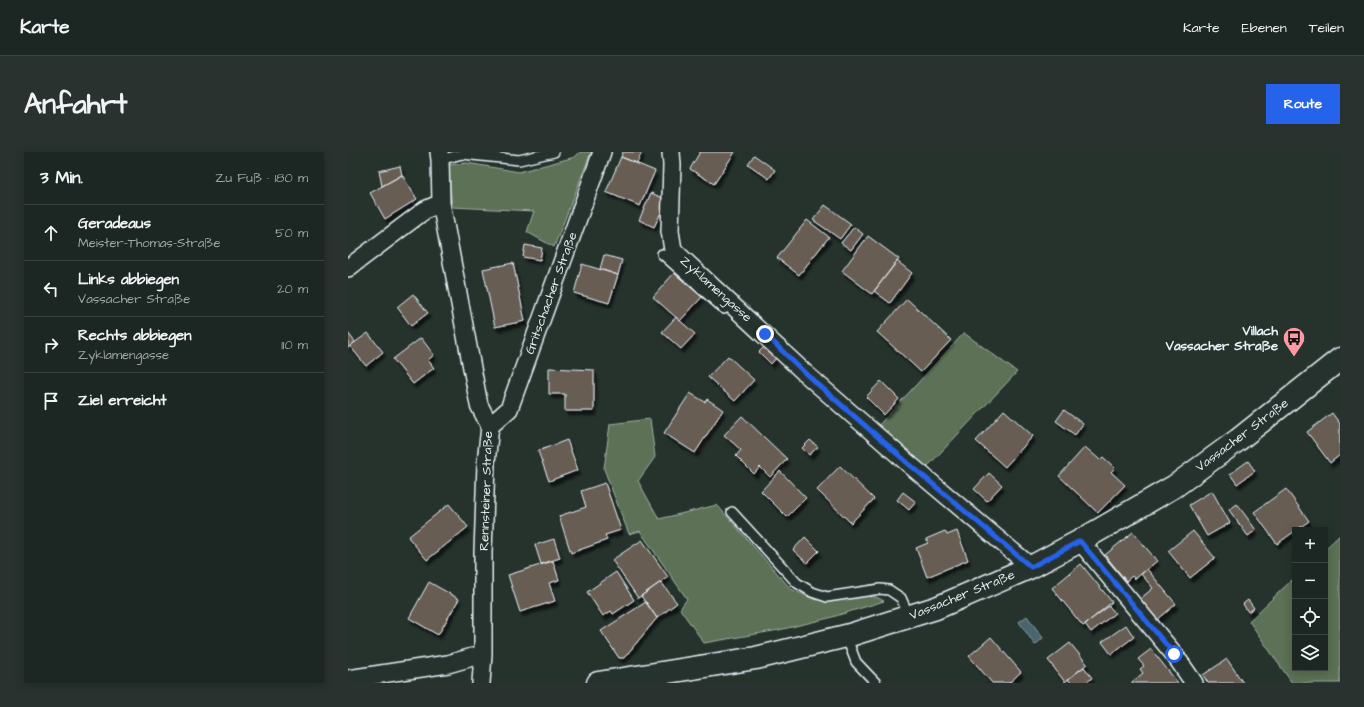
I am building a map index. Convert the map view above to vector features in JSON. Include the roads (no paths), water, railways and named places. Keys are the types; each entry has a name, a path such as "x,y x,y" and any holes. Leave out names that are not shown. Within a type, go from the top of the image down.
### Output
{"main road":[{"name":"Vassacher Straße","path":"598,683 756,658 846,636 936,608 1031,567 1080,541 1175,486 1238,440 1340,358"}],"street":[{"name":"Gritschacher Straße","path":"490,426 509,409 602,152"},
{"name":"Zyklamengasse","path":"671,152 670,231 673,250 765,334 806,374 903,459 1031,567"},
{"name":"Rennsteiner Straße","path":"440,156 441,203 479,405 490,426 486,462 483,553 482,683"},
{"path":"348,268 425,210 441,203"},
{"path":"1080,541 1174,654 1194,683"},
{"path":"348,679 448,664 483,654"}],"lane":[{"name":"Rennsteiner Straße","path":"440,156 462,154 520,160 554,152"},
{"path":"662,254 758,338 765,334"},
{"path":"732,512 797,583 812,592 827,597 880,589 889,590 901,598 909,616"},
{"path":"846,636 856,662 876,683"}],"water":[{"path":"1027,616 1043,638 1035,645 1019,622"}],"place":[{"name":"Villach Vassacher Straße","path":"1294,358"}]}
